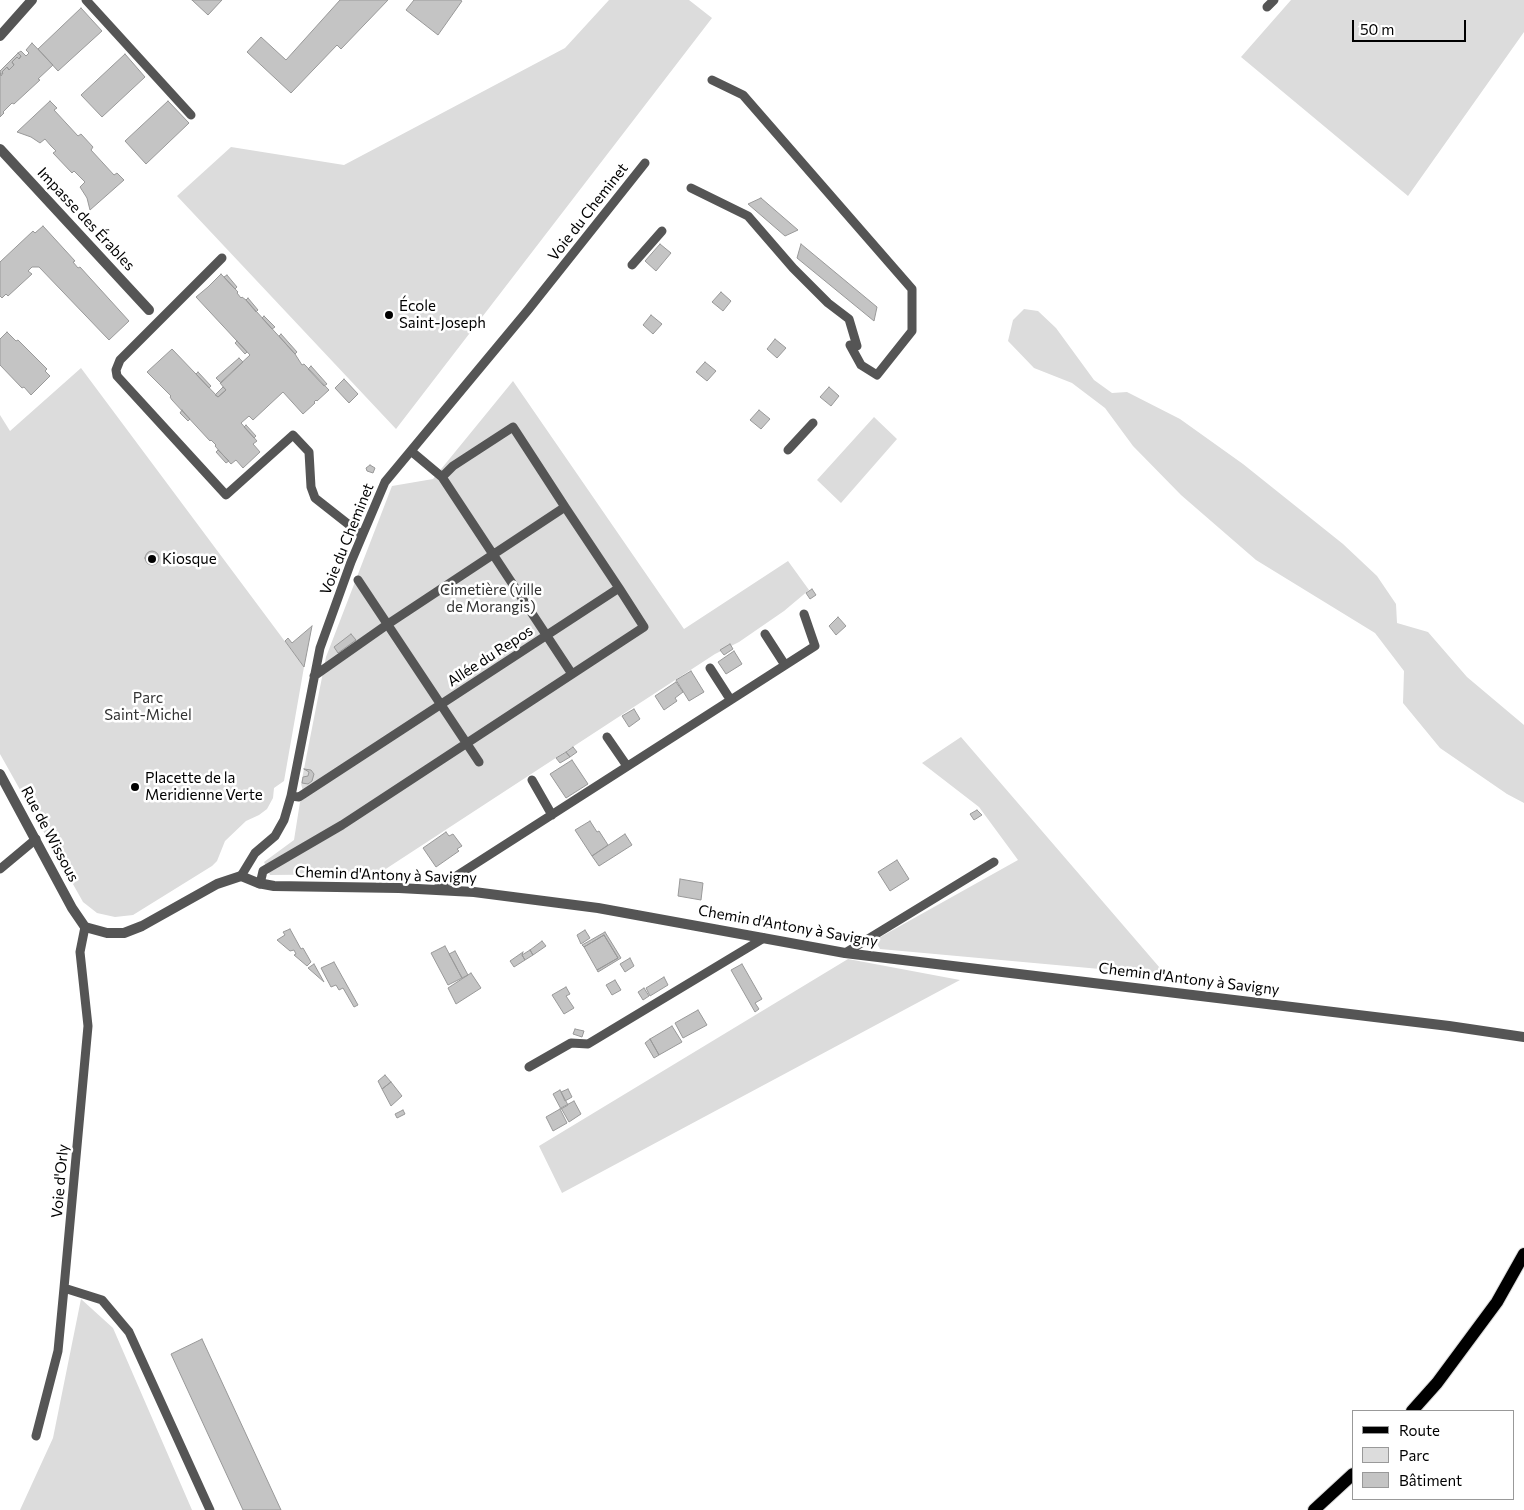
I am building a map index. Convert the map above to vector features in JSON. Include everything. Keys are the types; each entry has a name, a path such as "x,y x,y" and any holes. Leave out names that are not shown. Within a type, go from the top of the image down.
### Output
{"main road":[{"path":"1413,1410 1437,1383 1497,1302 1524,1254"},
{"path":"1314,1510 1352,1475"}],"street":[{"path":"0,36 32,0"},
{"name":"Impasse des Érables","path":"0,149 149,310"},
{"name":"Rue de Wissous","path":"0,774 72,908 85,927"},
{"path":"85,927 107,933 124,933 142,926 217,884 241,876"},
{"name":"Chemin d'Antony à Savigny","path":"241,876 260,884 274,886 436,889 474,892 598,908 846,953 1449,1026 1524,1037"}],"lane":[{"path":"86,0 192,116"},
{"path":"1267,8 1274,0"},
{"path":"691,188 748,216 793,268 828,303 849,319 854,346 861,365 877,375 912,332 912,290 743,95 712,80"},
{"name":"Voie du Cheminet","path":"241,876 255,853 267,844 280,828 291,796 314,676 329,619 385,482 528,310 645,163"},
{"path":"632,265 662,231"},
{"path":"222,258 120,360 116,370 117,376 226,495 293,435 309,452 311,487 315,498 362,536"},
{"path":"149,310 160,319"},
{"path":"788,450 813,423"},
{"path":"260,884 263,871 342,825 644,627 513,427 452,466 442,477"},
{"path":"411,451 442,477 572,674"},
{"path":"314,676 388,624 565,506"},
{"path":"358,580 479,762"},
{"name":"Allée du Repos","path":"291,796 299,797 620,588"},
{"path":"436,889 816,646 804,614"},
{"path":"765,634 785,665"},
{"path":"710,668 730,700"},
{"path":"607,738 628,766"},
{"path":"532,780 552,815"},
{"path":"0,870 36,839"},
{"path":"846,953 994,862"},
{"name":"Voie d'Orly","path":"36,1436 58,1351 88,1026 80,952 85,927"},
{"path":"529,1067 571,1043 588,1044 764,938"},
{"path":"64,1288 102,1300 129,1332 210,1510"}],"green space":[{"path":"609,0 689,0 712,18 396,429 177,196 231,147 344,165 565,48"},
{"path":"1291,0 1524,0 1524,32 1408,196 1241,57"},
{"path":"1024,309 1038,311 1056,328 1094,380 1112,393 1127,392 1180,419 1243,464 1343,544 1377,576 1396,604 1397,623 1428,632 1467,677 1524,725 1524,803 1507,794 1440,748 1403,703 1404,671 1375,633 1256,560 1181,495 1133,446 1105,408 1072,383 1034,368 1008,341 1013,320"},
{"name":"Parc Saint-Michel","path":"81,368 304,667 284,781 274,788 273,798 267,809 246,821 225,841 217,861 212,866 133,915 115,917 97,913 83,902 0,754 0,415 10,431"},
{"name":"Cimetière (ville de Morangis)","path":"513,381 684,629 788,561 809,590 784,611 739,642 715,654 378,874 270,875 264,862 294,840 300,802 305,798 301,784 326,657 392,486 433,479"},
{"path":"874,417 897,439 841,503 817,480"},
{"path":"961,737 1166,975 880,949 875,940 1018,860 979,807 922,763"},
{"path":"848,959 960,980 562,1193 539,1146"},
{"path":"81,1299 113,1328 192,1510 20,1510 53,1438"}],"building":[{"path":"192,0 222,0 208,15"},
{"path":"340,0 388,0 341,49 337,45 291,93 247,52 261,37 286,60"},
{"path":"414,0 462,1 438,35 406,10"},
{"path":"81,8 102,31 58,71 38,49"},
{"path":"32,43 53,65 38,79 40,80 14,104 12,103 0,117 0,75 7,67 9,70 14,65 12,62 17,57 19,59 21,56 18,53 21,51 26,56 29,53 26,50"},
{"path":"18,53 21,56 19,59 17,57 12,62 14,65 9,70 7,67 1,76 0,71"},
{"path":"125,54 145,77 102,117 81,95"},
{"path":"50,101 57,108 54,110 78,136 81,134 93,147 91,150 114,175 117,173 124,180 90,210 87,198 80,187 85,182 74,171 72,173 53,153 56,151 45,139 40,143 31,137 17,132"},
{"path":"168,101 189,123 146,164 125,141"},
{"path":"761,198 798,230 785,236 748,204"},
{"path":"43,226 75,261 73,262 78,268 80,267 129,321 109,340 39,267 32,267 28,271 32,274 8,296 6,294 2,298 0,296 0,262 33,231 35,233"},
{"path":"660,244 671,253 656,271 645,261"},
{"path":"801,244 877,307 874,321 797,258"},
{"path":"221,274 238,292 241,298 246,300 295,354 302,365 304,364 329,390 303,414 283,392 253,420 249,416 241,423 257,441 253,444 260,452 243,468 236,460 231,464 216,445 210,441 172,400 171,396 147,372 172,349 218,397 226,390 220,383 250,355 196,297"},
{"path":"227,275 237,287 235,289 224,277"},
{"path":"721,292 731,301 723,311 712,302"},
{"path":"248,298 258,310 256,312 246,300"},
{"path":"651,315 662,324 653,334 643,325"},
{"path":"264,316 275,327 272,329 262,318"},
{"path":"7,332 16,341 18,340 47,369 45,371 50,376 31,395 0,365 0,339"},
{"path":"281,334 297,352 295,354 279,336"},
{"path":"775,339 786,348 777,358 767,349"},
{"path":"237,341 247,352 245,354 235,343"},
{"path":"239,358 243,362 221,383 216,378"},
{"path":"705,362 716,371 707,381 696,372"},
{"path":"311,366 327,384 324,386 308,369"},
{"path":"198,372 211,386 209,388 196,374"},
{"path":"344,379 358,394 349,403 335,388"},
{"path":"223,387 226,390 218,397 215,395"},
{"path":"829,387 839,396 831,406 820,397"},
{"path":"182,410 190,419 188,421 180,413"},
{"path":"759,410 770,419 761,429 750,420"},
{"path":"246,425 256,436 254,438 244,427"},
{"path":"218,450 229,461 226,463 216,452"},
{"path":"370,465 375,468 373,473 367,471 366,468"},
{"name":"Kiosque","path":"152,551 157,553 159,558 157,563 152,565 147,563 145,558 147,553"},
{"path":"812,589 816,595 810,599 806,593"},
{"path":"838,617 846,626 836,635 829,626"},
{"path":"312,626 304,667 285,641 288,638 292,643"},
{"path":"351,634 356,640 338,653 334,647"},
{"path":"730,644 733,649 724,655 720,650"},
{"path":"734,651 742,664 726,674 718,662"},
{"path":"691,671 704,692 689,701 676,680"},
{"path":"676,682 683,692 675,698 677,701 664,710 655,696"},
{"path":"634,709 640,719 629,727 622,716"},
{"path":"573,747 577,752 570,757 566,752"},
{"path":"566,752 570,757 560,763 556,758"},
{"path":"572,760 588,784 566,798 550,774"},
{"path":"304,769 311,770 314,774 312,781 308,784 302,783 303,777 308,776 309,772"},
{"path":"977,810 982,815 974,820 970,814"},
{"path":"590,821 608,845 592,856 575,830"},
{"path":"446,832 449,836 453,834 462,846 457,849 459,851 436,867 423,848"},
{"path":"625,834 632,845 599,866 592,856"},
{"path":"897,860 909,879 890,891 878,872"},
{"path":"680,879 703,883 701,900 678,896"},
{"path":"759,922 767,923 767,928 758,927"},
{"path":"290,929 311,962 307,966 294,955 296,954 294,950 290,951 277,940 285,935 283,932"},
{"path":"585,930 590,938 581,944 577,935"},
{"path":"605,932 621,958 598,972 597,970 618,958 604,935 584,947 582,945"},
{"path":"604,935 618,958 597,970 584,947"},
{"path":"542,941 546,946 533,955 530,950"},
{"path":"445,946 462,978 448,985 431,953"},
{"path":"530,950 533,955 525,960 522,955"},
{"path":"455,951 468,975 462,978 449,954"},
{"path":"523,952 522,955 525,960 514,967 510,961"},
{"path":"630,958 634,966 625,972 620,964"},
{"path":"334,962 358,1005 354,1007 343,988 339,990 336,985 331,987 321,968"},
{"path":"314,964 324,982 308,968"},
{"path":"742,964 762,999 755,1003 759,1009 755,1012 731,970"},
{"path":"471,973 481,988 456,1004 448,988"},
{"path":"664,977 668,985 650,996 646,988"},
{"path":"615,980 621,990 612,995 606,985"},
{"path":"566,987 570,994 566,996 574,1008 564,1014 552,995"},
{"path":"644,988 649,996 643,1000 638,992"},
{"path":"698,1010 707,1025 683,1038 675,1023"},
{"path":"672,1026 682,1042 659,1055 650,1039"},
{"path":"575,1029 584,1031 582,1037 573,1034"},
{"path":"650,1039 659,1055 654,1058 645,1043"},
{"path":"385,1075 391,1082 382,1089 378,1081"},
{"path":"391,1082 402,1096 391,1106 382,1089"},
{"path":"568,1089 572,1097 565,1101 561,1092"},
{"path":"560,1090 568,1105 561,1109 553,1094"},
{"path":"574,1101 581,1114 569,1122 561,1108"},
{"path":"560,1109 567,1123 553,1131 546,1117"},
{"path":"403,1110 405,1114 397,1118 395,1114"},
{"path":"202,1339 281,1510 243,1510 171,1354"}],"place":[{"name":"École Saint-Joseph","path":"389,315"},
{"name":"Kiosque","path":"152,559"},
{"name":"Placette de la Meridienne Verte","path":"135,787"}]}
